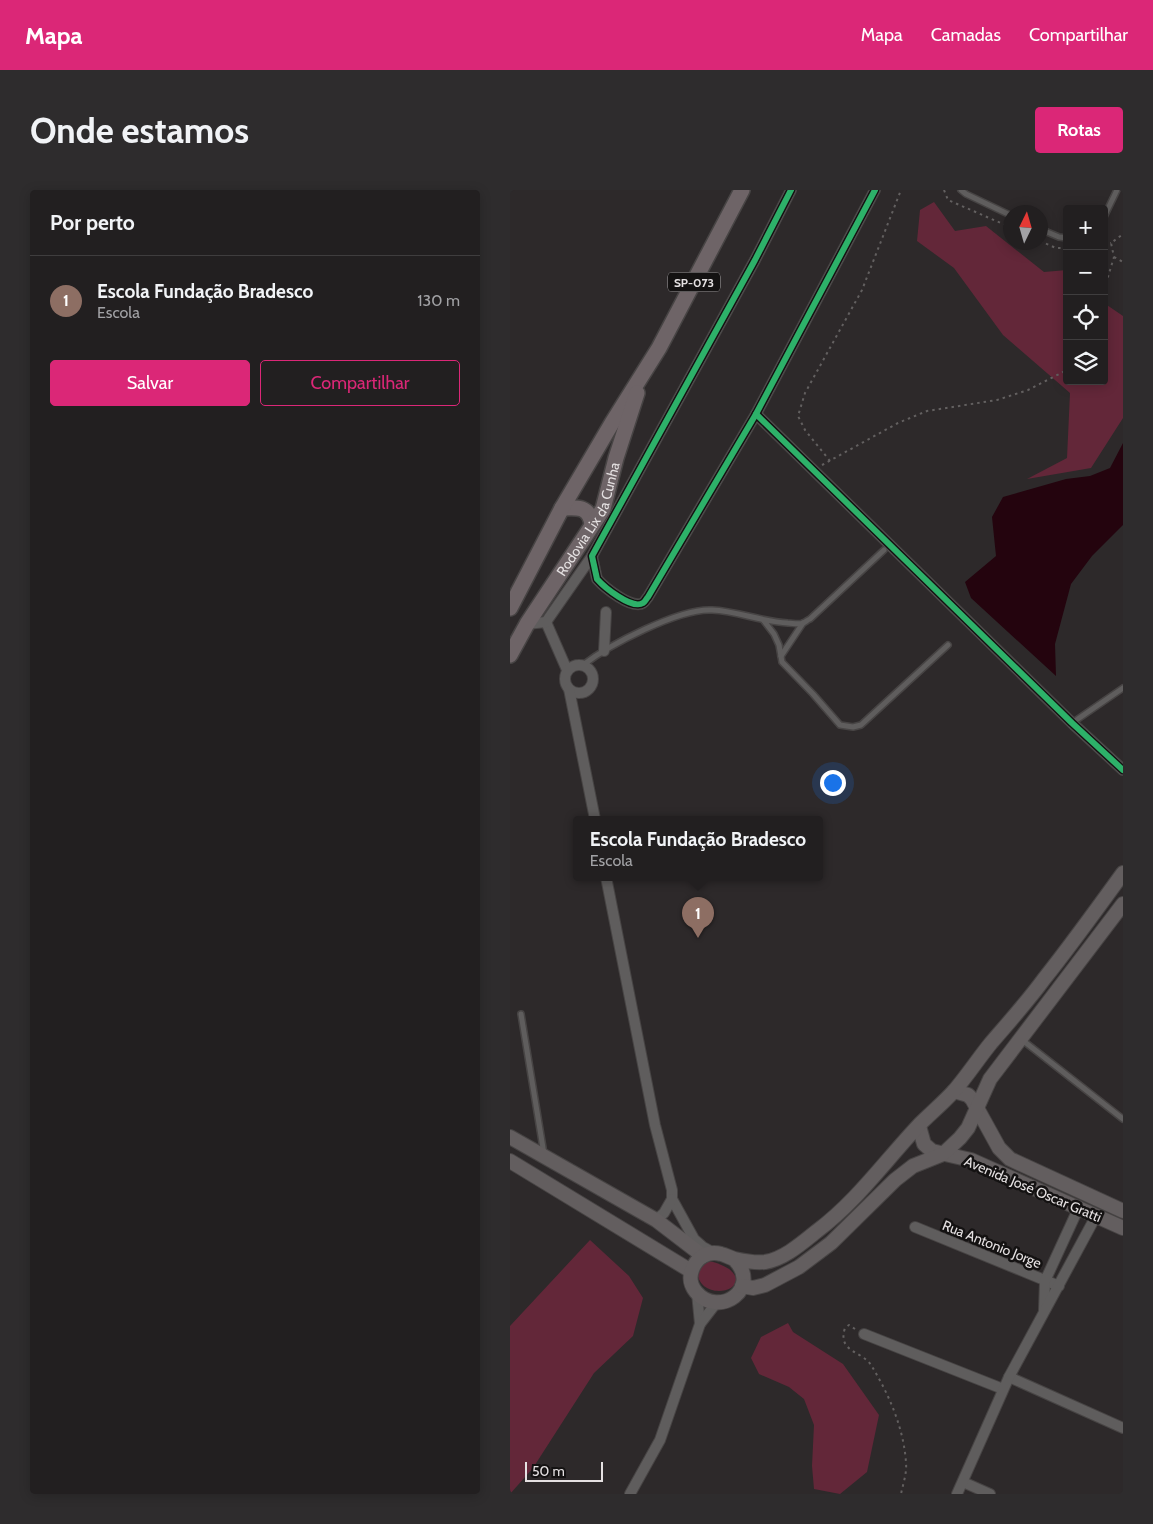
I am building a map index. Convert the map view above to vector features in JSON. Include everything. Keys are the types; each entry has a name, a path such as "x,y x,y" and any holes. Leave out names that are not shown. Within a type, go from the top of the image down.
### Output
{"main road":[{"name":"Rodovia Lix da Cunha","path":"510,608 562,508 659,348 742,190"},
{"name":"Rodovia Lix da Cunha","path":"510,654 527,624 603,509 616,458 644,372"},
{"path":"562,508 577,507 583,510 588,513 592,525"},
{"path":"510,1137 656,1220 708,1254 722,1254 734,1259 764,1262 776,1259 816,1232 854,1200 919,1126 954,1090 1044,980 1123,873"},
{"path":"742,1286 753,1288 765,1284 799,1267 831,1243 901,1175 913,1166 943,1154 960,1138 968,1128 990,1079 1123,904"},
{"path":"954,1090 968,1095 977,1106"},
{"name":"Avenida José Oscar Gratti","path":"977,1106 999,1148 1010,1159 1123,1211"},
{"path":"919,1126 924,1144 932,1150 943,1154"},
{"name":"Avenida José Oscar Gratti","path":"943,1154 972,1160 1123,1228"},
{"path":"510,1161 691,1271"},
{"path":"708,1254 695,1263 691,1271 692,1286 704,1298 716,1302 725,1302 739,1294 744,1279 739,1264 734,1259"}],"street":[{"path":"546,622 592,556 755,260 791,190"},
{"path":"592,556 595,574 600,582 628,603 636,605 643,603 648,597 756,414 874,190"},
{"path":"756,414 1072,723 1123,770"},
{"path":"557,579 561,599"},
{"path":"604,651 606,612"},
{"path":"527,624 546,622"},
{"path":"546,622 568,670"},
{"path":"570,690 579,693 589,689 593,680 591,671 582,665 571,667 565,676 565,681 570,690 594,816"},
{"path":"607,881 655,1124 672,1190 672,1199 694,1239 704,1247 708,1254"},
{"path":"656,1220 664,1213 672,1199"},
{"path":"1044,1311 1045,1281 1079,1208"},
{"path":"957,1494 1003,1389 1096,1216"},
{"name":"Rua Antonio Jorge","path":"915,1227 1059,1286"},
{"path":"697,1293 700,1324"},
{"path":"630,1494 660,1440 700,1324 716,1302"},
{"path":"864,1334 1003,1389"},
{"path":"1009,1378 1122,1425"},
{"path":"963,1482 990,1494"}],"lane":[{"path":"961,190 1003,212"},
{"path":"1108,209 1117,190"},
{"path":"1048,232 1063,238"},
{"path":"781,656 803,623 810,619 884,550"},
{"path":"582,665 604,651 654,625 692,612 711,610 764,621 803,623"},
{"path":"764,621 774,634 779,645 782,662 814,694 840,725 853,727 860,725 948,646"},
{"path":"1072,723 1123,688"},
{"path":"520,1014 544,1157"},
{"path":"1020,1038 1123,1119"}],"path":[{"path":"830,461 805,430 798,416 805,393 862,290 901,190"},
{"path":"944,190 948,200 1003,224"},
{"path":"1108,244 1123,234"},
{"path":"1108,277 1114,257 1111,243"},
{"path":"1048,244 1056,248 1063,248"},
{"path":"1114,257 1123,262"},
{"path":"813,470 898,423 927,411 997,400 1028,390 1063,372"},
{"path":"864,1334 848,1325 843,1333 844,1340 850,1350 870,1362 892,1404 906,1465 901,1494"}],"shaded area":[{"path":"934,202 955,231 986,226 1003,239 1003,250 1016,250 1044,272 1063,270 1063,385 1108,385 1108,306 1123,316 1123,418 1091,468 1027,479 1067,458 1070,393 1003,335 954,268 917,241 920,210"},
{"path":"1123,443 1123,525 1092,556 1071,584 1055,644 1056,676 971,598 965,582 996,556 992,517 1003,497 1066,479 1090,476 1110,468"},
{"path":"590,1240 629,1276 643,1298 633,1336 594,1373 533,1468 510,1494 510,1326"},
{"path":"706,1261 715,1262 729,1269 735,1277 736,1283 731,1288 724,1290 715,1291 706,1288 700,1281 697,1270"},
{"path":"788,1323 793,1332 843,1364 879,1415 867,1472 840,1494 814,1489 812,1466 814,1425 804,1399 789,1387 759,1374 751,1358 761,1337"}],"cycle path":[{"path":"791,190 755,260 592,556 597,579 625,601 638,604 643,603 648,597 756,414 875,190"},
{"path":"756,414 1072,723 1123,770"}],"place":[{"name":"Escola Fundação Bradesco","path":"698,938"}]}
